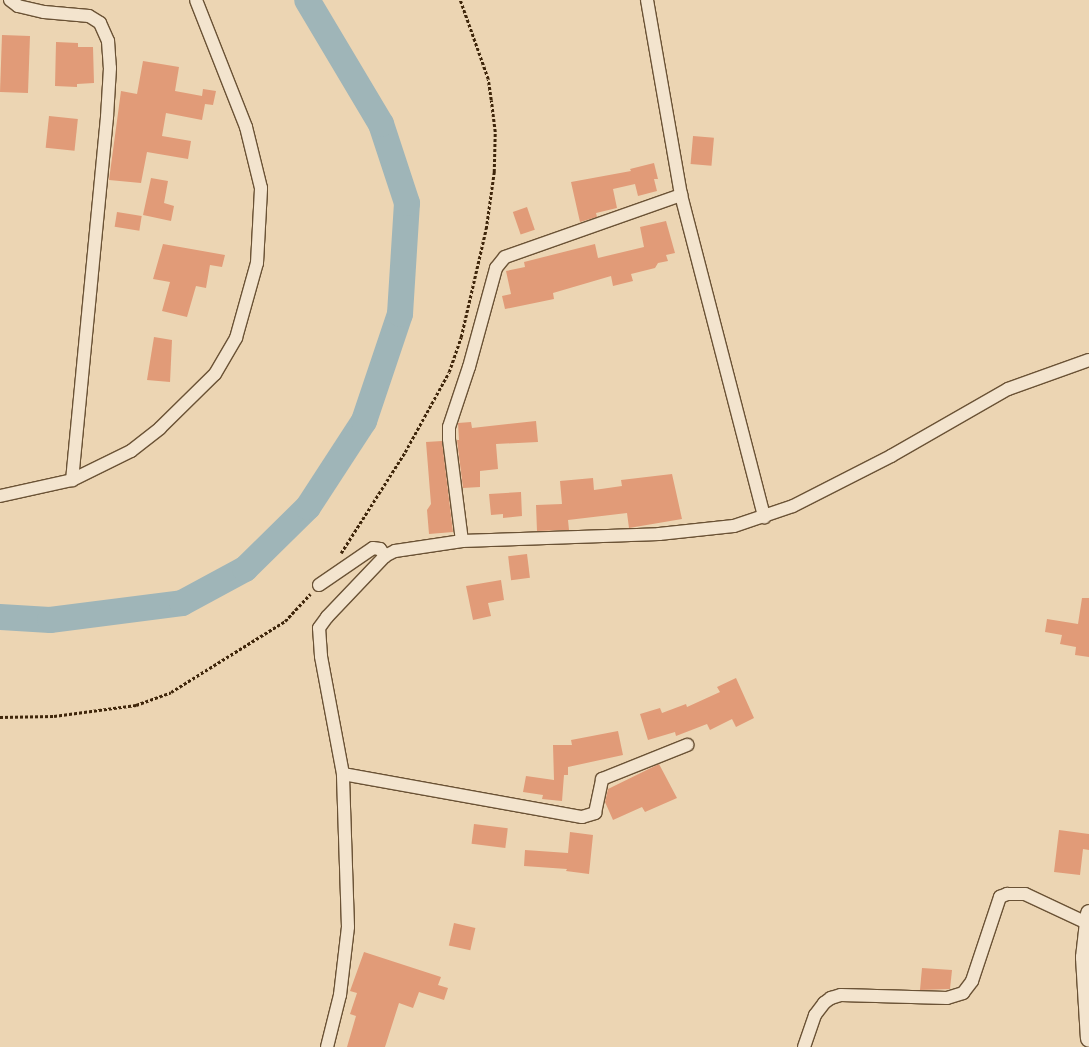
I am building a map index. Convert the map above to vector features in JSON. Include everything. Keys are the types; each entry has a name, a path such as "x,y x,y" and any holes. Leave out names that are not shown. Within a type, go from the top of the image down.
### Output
{"street":[{"path":"10,0 18,6 44,12 90,16 100,24 108,41 110,68 107,116 72,480"},
{"path":"0,496 72,480 131,451 187,403 215,374 236,338 248,301 257,263 261,188 246,127 234,93 196,0"},
{"path":"647,0 681,195 764,516"},
{"path":"462,541 448,439 449,427 469,367 496,268 505,257 681,195"},
{"path":"327,1047 340,995 348,927 342,774 321,656 319,628 327,617 386,556 395,551 462,541 659,534 734,526 793,506 891,456 1008,389 1089,360"},
{"path":"319,585 373,548 380,549 386,556"},
{"path":"342,774 582,817 595,813 602,779 687,745"},
{"path":"804,1047 815,1015 824,1002 831,998 841,995 947,998 963,993 972,981 1000,897 1007,894 1024,894 1088,918 1084,957 1089,1038"}],"path":[{"path":"336,560 405,452 449,372 461,337 486,229 494,172 495,132 488,79 460,0"},
{"path":"0,717 54,716 136,705 171,692 285,621 319,585"}],"building":[{"path":"2,35 30,36 28,93 0,92"},
{"path":"56,42 78,43 78,47 93,47 94,83 77,84 77,87 55,86"},
{"path":"143,61 179,67 175,91 202,96 203,89 216,91 213,105 205,104 202,120 166,113 162,136 191,141 188,159 147,152 141,183 109,180 121,91 137,94"},
{"path":"49,116 78,119 74,151 46,148"},
{"path":"693,136 714,138 711,166 691,164"},
{"path":"654,163 658,179 654,179 657,191 638,196 635,184 613,189 617,208 596,213 597,217 580,222 571,182 631,171 630,169"},
{"path":"151,178 168,181 164,203 174,206 171,221 143,215"},
{"path":"527,207 535,230 521,235 513,212"},
{"path":"117,212 142,216 139,231 115,227"},
{"path":"666,221 675,253 666,255 668,261 658,263 655,268 631,274 633,281 613,286 611,276 553,293 554,299 505,309 502,296 511,294 506,271 525,267 524,262 595,244 598,258 644,247 640,227"},
{"path":"163,244 225,255 222,267 210,265 206,288 196,286 187,317 162,311 170,282 153,279"},
{"path":"154,337 172,340 170,382 147,380"},
{"path":"536,421 538,442 496,444 498,469 480,471 480,487 463,488 457,440 459,440 458,423 471,422 472,428"},
{"path":"442,441 453,532 429,534 427,510 431,504 426,442"},
{"path":"672,474 682,519 629,528 627,513 568,520 569,530 537,531 536,505 562,504 560,481 593,478 594,490 622,486 621,480"},
{"path":"521,492 522,516 503,518 503,514 491,515 489,494"},
{"path":"527,554 530,578 511,580 508,556"},
{"path":"501,580 504,600 488,603 491,616 473,620 466,586"},
{"path":"1082,598 1089,598 1089,657 1075,655 1076,647 1060,644 1062,635 1045,632 1047,619 1078,624"},
{"path":"736,678 754,718 736,727 732,719 710,730 707,724 676,736 675,732 648,740 640,714 660,708 662,713 686,704 687,707 720,692 717,687"},
{"path":"618,731 623,755 568,767 568,775 564,775 562,801 542,799 543,795 523,792 526,776 554,780 553,745 572,745 571,740"},
{"path":"659,764 677,798 645,812 642,807 613,820 605,802 608,789"},
{"path":"474,824 508,828 505,848 472,844"},
{"path":"1059,830 1089,834 1089,850 1083,849 1080,875 1054,872"},
{"path":"570,832 593,835 589,874 566,871 567,869 524,866 525,850 568,853"},
{"path":"454,923 475,928 470,950 449,945"},
{"path":"364,952 441,977 438,985 448,988 444,1000 419,992 413,1008 399,1003 385,1047 347,1047 356,1016 350,1014 357,993 350,991"},
{"path":"922,968 952,970 950,989 920,990"}],"waterway":[{"path":"0,617 50,620 182,603 245,569 308,507 364,421 400,314 407,203 381,124 307,0"}]}
